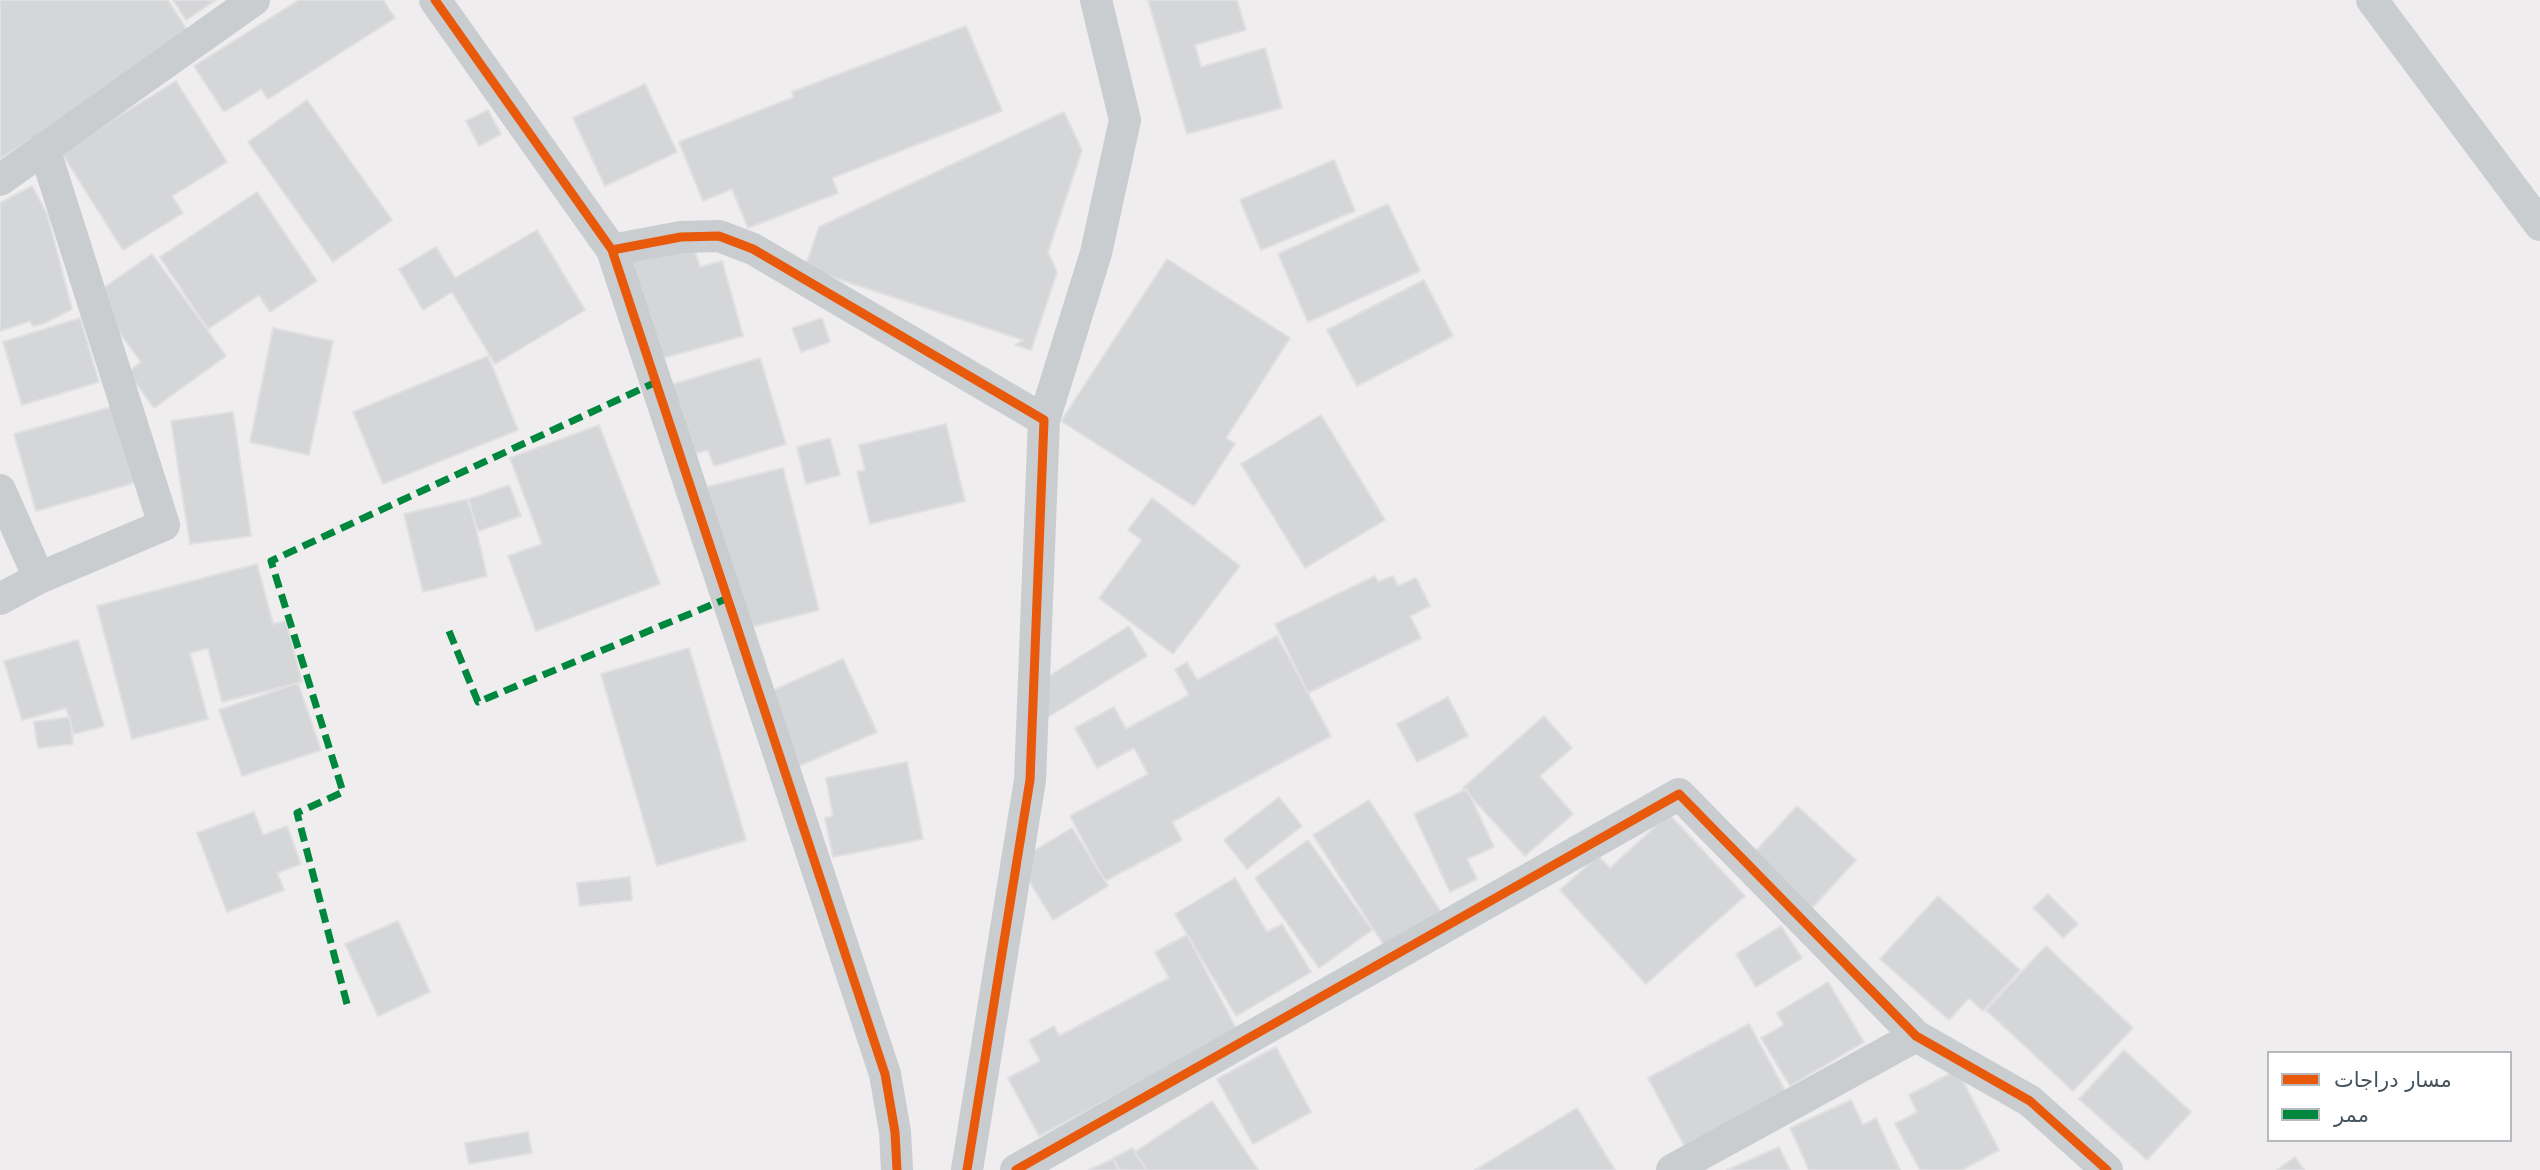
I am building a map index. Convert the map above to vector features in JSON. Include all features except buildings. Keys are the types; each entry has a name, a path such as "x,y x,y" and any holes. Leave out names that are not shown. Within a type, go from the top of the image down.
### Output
{"street":[{"path":"0,180 254,0"},
{"path":"435,0 612,250 885,1074 895,1132 897,1170"},
{"path":"967,1170 1030,780 1044,421 1096,253 1125,120 1096,0"},
{"path":"2372,0 2540,225"},
{"path":"0,599 39,579 164,525 44,148"},
{"path":"612,250 681,237 719,236 742,245 1044,421"},
{"path":"0,490 39,579"},
{"path":"1016,1170 1679,794 1916,1036 2030,1101 2107,1170"},
{"path":"1672,1170 1916,1036"}],"marked path":[{"path":"347,1004 297,813 343,792 271,561 654,383"},
{"path":"449,631 478,702 728,598"}],"cycle path":[{"path":"435,0 612,250 885,1074 895,1132 897,1170"},
{"path":"612,250 681,237 719,236 753,249 1044,420 1030,780 967,1170"},
{"path":"1016,1170 1679,794 1916,1036 2030,1101 2107,1170"}]}
